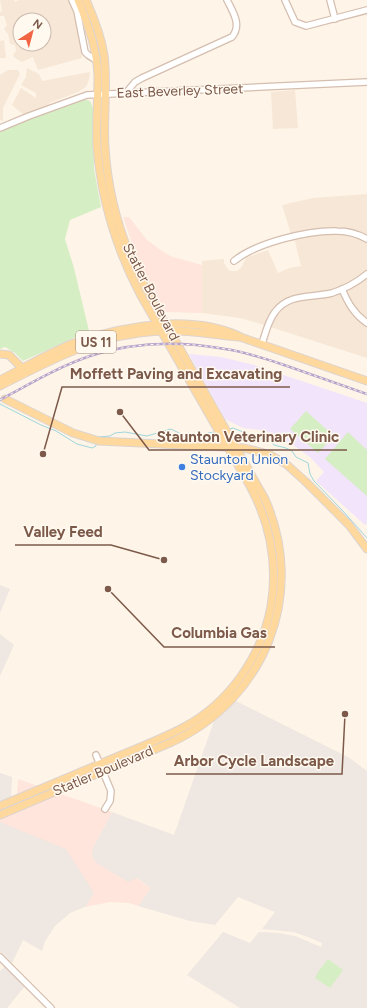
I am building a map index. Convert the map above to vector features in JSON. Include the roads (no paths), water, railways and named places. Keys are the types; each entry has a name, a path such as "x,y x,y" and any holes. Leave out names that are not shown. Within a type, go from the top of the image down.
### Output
{"main road":[{"name":"Statler Boulevard","path":"0,806 178,730 204,714 224,696 238,680 250,662 261,641 268,620 272,594 274,570 271,544 265,519 258,501 159,328 129,271 110,220 103,191 99,161 97,135 96,60 89,29 78,0"},
{"name":"Statler Boulevard","path":"0,815 177,740 207,722 241,689 253,672 264,652 273,629 279,603 281,579 280,555 277,536 265,499 221,419 168,328 134,264 116,213 110,186 105,147 106,94 104,54 88,1"},
{"name":"US 11","path":"0,386 24,370 61,349 90,337 125,329 159,328 243,338 367,381"},
{"path":"0,354 9,355 24,370"},
{"name":"US 11","path":"0,380 24,370"},
{"path":"2,398 80,436 97,441 226,445 254,450 275,458 296,472 349,524 367,550"},
{"path":"213,444 219,432"},
{"path":"245,462 249,454 254,450"}],"street":[{"path":"72,0 76,11 85,52 88,56 96,60"},
{"path":"125,94 135,82 142,78 193,54 228,40 235,34 237,30 237,22 227,0"},
{"path":"285,0 296,23 306,26 367,10"},
{"path":"330,0 335,19"},
{"name":"East Beverley Street","path":"0,128 83,96 367,82"},
{"path":"234,261 242,254 266,245 312,233 333,231 346,232 367,239"},
{"path":"262,344 272,316 284,303 295,298 325,294 342,289 358,281 367,274"},
{"path":"342,289 355,314 367,323"},
{"path":"96,755 111,791 110,801 105,809"},
{"path":"0,957 51,1008"}],"waterway":[{"path":"0,404 56,431 77,444 92,448 96,446 96,443"},
{"path":"230,429 233,428 263,440 270,440 274,445 292,451 296,457 308,463 310,474 314,481 367,538"},
{"path":"98,437 110,436 115,433 125,432 147,436 171,429 185,436 201,439 208,433 215,432"}],"railway":[{"path":"0,400 78,360 106,351 157,344 208,346 233,350 258,356 367,394"}],"place":[{"name":"Staunton Veterinary Clinic","path":"120,412"},
{"name":"Moffett Paving and Excavating","path":"43,454"},
{"name":"Staunton Union Stockyard","path":"182,467"},
{"name":"Valley Feed","path":"164,560"},
{"name":"Columbia Gas","path":"108,589"},
{"name":"Arbor Cycle Landscape","path":"345,714"}]}
